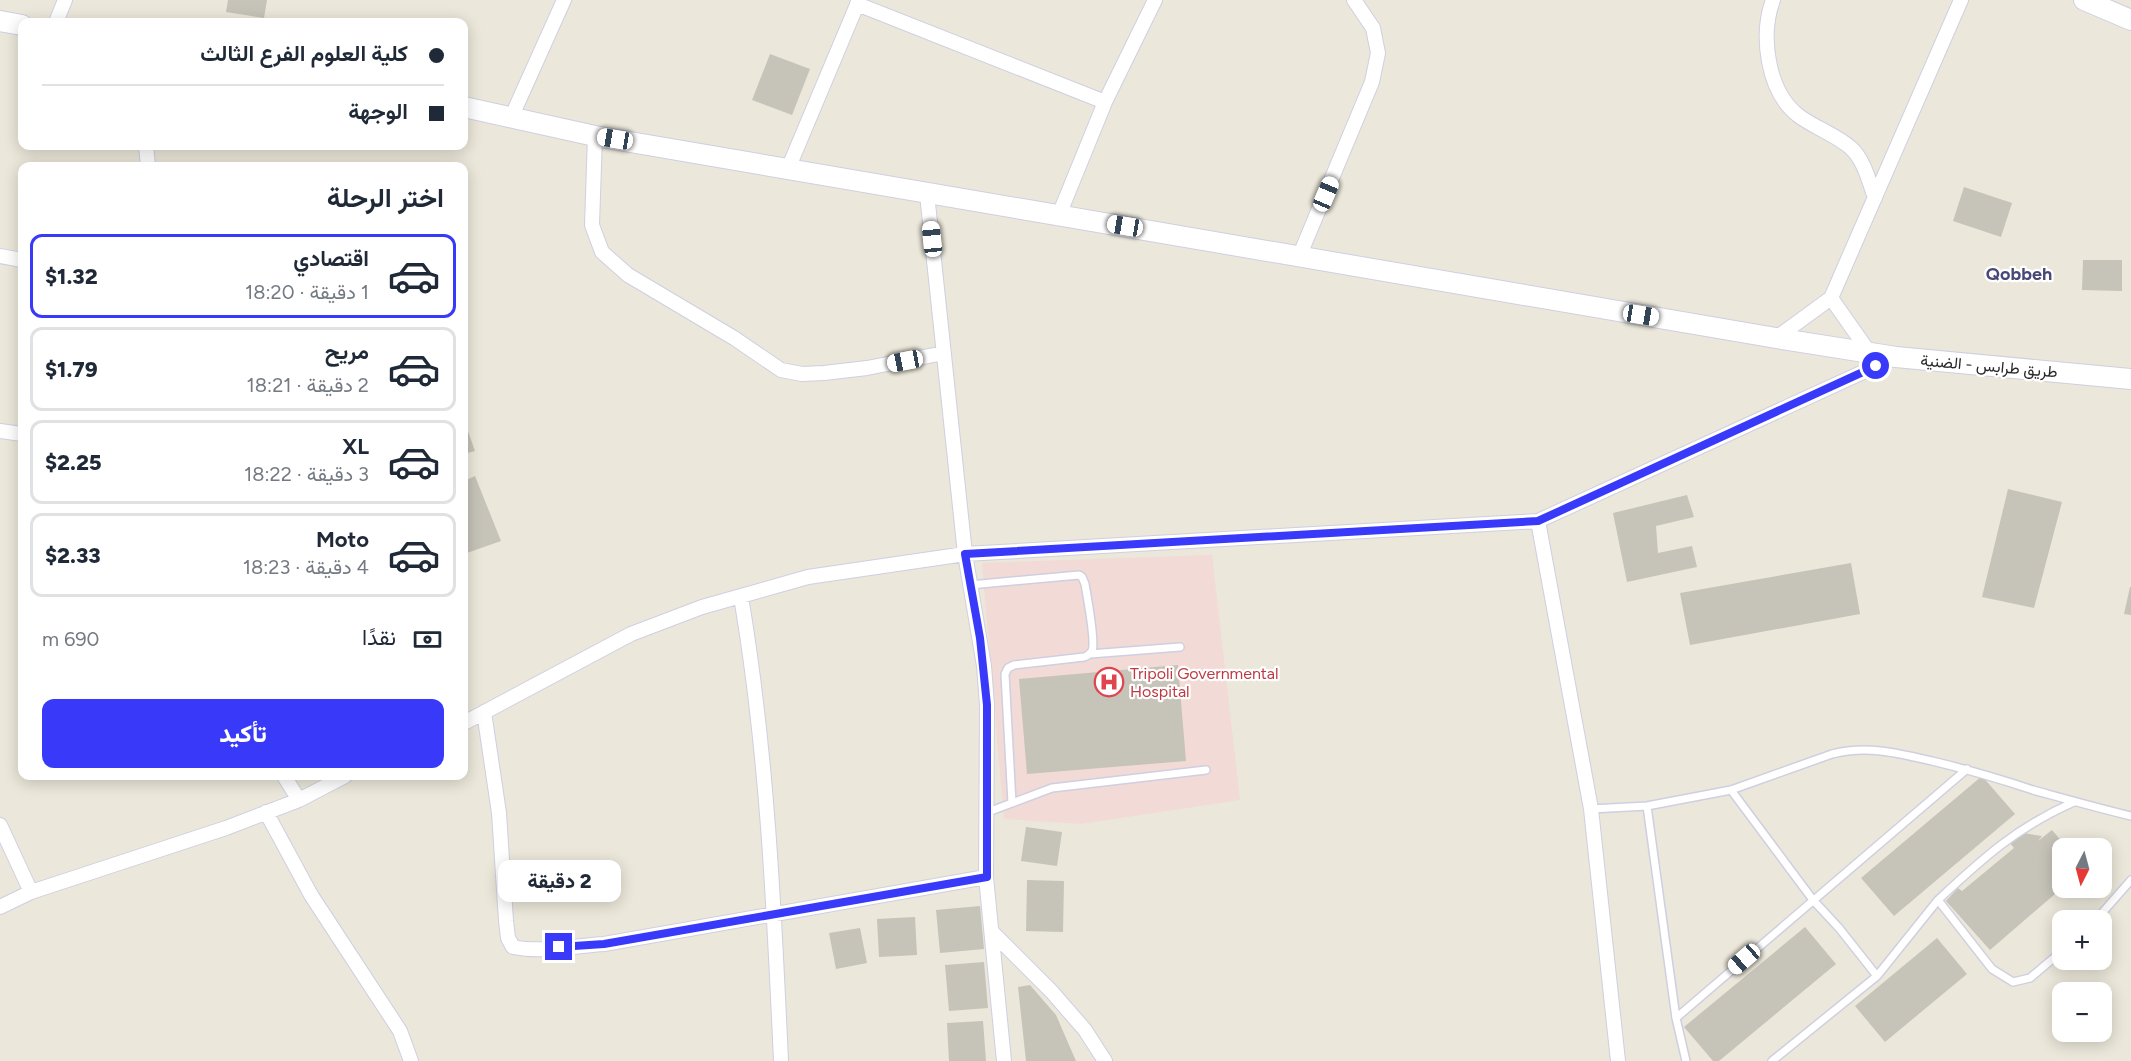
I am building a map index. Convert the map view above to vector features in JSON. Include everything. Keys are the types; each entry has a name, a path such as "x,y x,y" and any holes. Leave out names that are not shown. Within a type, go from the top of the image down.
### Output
{"main road":[{"path":"2084,0 2131,20"},
{"path":"0,21 18,24"},
{"name":"طريق طرابس - الضنية","path":"468,108 595,136 1776,338 1896,357 2131,379"}],"street":[{"path":"58,18 65,0"},
{"path":"511,118 564,0"},
{"path":"1059,215 1105,102 1155,0"},
{"path":"1299,257 1372,82 1378,53 1373,28 1354,0"},
{"path":"1773,0 1768,12 1767,55 1772,75 1782,96 1798,116 1832,134 1852,149 1863,165 1875,198"},
{"path":"1776,338 1831,298 1961,0"},
{"path":"788,168 858,2 1105,102"},
{"path":"595,136 592,225 602,252 628,275 734,338 781,370 802,374 824,373 867,368 944,353"},
{"path":"927,194 965,554 984,666 987,705 987,877 1004,1061"},
{"path":"0,256 18,259"},
{"path":"1831,298 1869,352"},
{"path":"468,721 631,634 702,607 807,577 965,554 1538,521 1896,357"},
{"path":"0,431 18,433"},
{"path":"1538,521 1591,809 1618,1061"},
{"path":"741,597 752,665 767,811 781,1061"},
{"path":"484,712 499,813 508,938 513,947 604,944 987,877"},
{"path":"286,780 299,800"},
{"path":"0,907 31,892 226,828 299,800 334,780"},
{"path":"266,812 311,895 400,1031 411,1061"},
{"path":"0,825 31,892"},
{"path":"993,933 1052,992 1085,1030 1105,1061"}],"lane":[{"path":"970,585 1079,574 1085,584 1092,639 1090,654"},
{"path":"1012,803 1005,674 1008,668 1014,665 1084,657 1090,654 1180,647"},
{"path":"1591,809 1647,806 1731,790 1848,750 1886,750 1967,769 2074,802 2131,816"},
{"path":"1676,1018 1967,769"},
{"path":"988,812 1052,788 1206,770"},
{"path":"1731,790 1813,900 1877,976"},
{"path":"1772,1061 1877,976 1938,900 1992,850 2048,813 2074,802"},
{"path":"1647,806 1676,1018 1686,1061"},
{"path":"2104,910 2131,879"},
{"path":"1938,900 1992,969 2013,982 2030,978 2052,959"}],"shaded area":[{"name":"Tripoli Governmental Hospital","path":"1212,555 1240,800 1081,824 1004,819 982,563"}],"building":[{"path":"228,0 267,0 264,18 226,12"},
{"path":"770,54 810,69 792,115 752,100"},
{"path":"1964,187 2012,203 2001,237 1953,221"},
{"path":"2083,260 2122,260 2122,291 2082,290"},
{"path":"468,431 475,451 468,453"},
{"path":"475,476 501,541 468,553 468,479"},
{"path":"2008,489 2062,502 2034,608 1982,597"},
{"path":"1687,495 1694,517 1656,526 1658,553 1692,546 1697,567 1627,582 1613,513"},
{"path":"1851,563 1860,614 1690,645 1680,593"},
{"path":"2131,587 2131,615 2124,614"},
{"name":"Tripoli Governmental Hospital","path":"1178,665 1186,761 1027,774 1019,679"},
{"path":"1982,776 2015,814 1894,916 1861,878"},
{"path":"1026,827 1062,832 1057,866 1021,861"},
{"path":"2052,830 2059,838 2052,838 2052,897 1990,950 1946,901 1958,888 1962,891 2014,848 2010,843 2023,833 2042,836 2038,841"},
{"path":"1027,880 1064,881 1063,932 1026,931"},
{"path":"980,906 984,949 940,953 936,910"},
{"path":"915,917 917,955 879,957 877,919"},
{"path":"1805,927 1836,964 1719,1061 1713,1061 1684,1027"},
{"path":"860,928 867,963 836,969 829,933"},
{"path":"1937,938 1967,974 1885,1042 1855,1006"},
{"path":"984,962 988,1008 949,1011 945,965"},
{"path":"1030,985 1056,1015 1076,1061 1026,1061 1018,987"},
{"path":"983,1021 986,1061 949,1061 947,1023"}],"place":[{"name":"Tripoli Governmental Hospital","path":"1109,682"}],"district":[{"name":"Qobbeh","path":"2019,274"}],"route":[{"path":"559,947 604,944 987,877 987,705 980,638 965,554 1538,521 1796,405 1876,366"}]}
